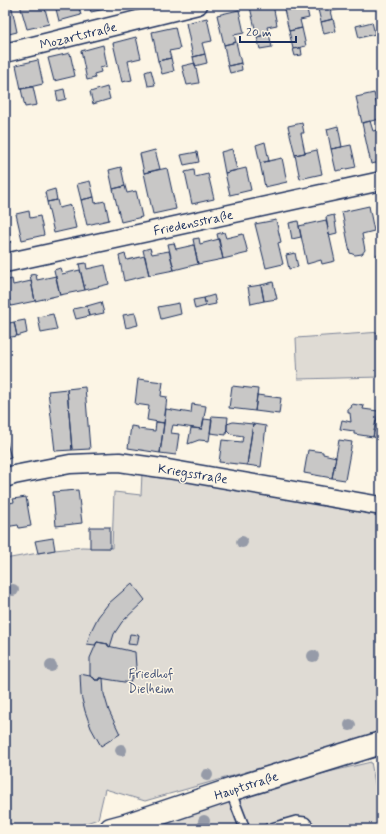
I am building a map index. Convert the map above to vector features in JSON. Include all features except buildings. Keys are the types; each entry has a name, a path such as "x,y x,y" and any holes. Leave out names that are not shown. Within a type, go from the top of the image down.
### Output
{"street":[{"name":"Mozartstraße","path":"5,53 198,5"},
{"name":"Friedensstraße","path":"5,263 381,181"},
{"name":"Kriegsstraße","path":"5,478 70,464 119,462 168,469 381,506"},
{"name":"Hauptstraße","path":"111,829 381,743"}],"lane":[{"path":"230,790 245,829"},
{"path":"268,829 296,821 305,822 311,829"}],"green space":[{"path":"381,332 381,377 298,379 296,338"},
{"name":"Friedhof Dielheim","path":"142,473 381,516 381,733 145,801 105,789 98,819 69,829 5,829 5,559 82,547 112,548 114,492 141,495"},
{"path":"371,762 381,815 381,829 126,829 306,766 316,775"}]}
